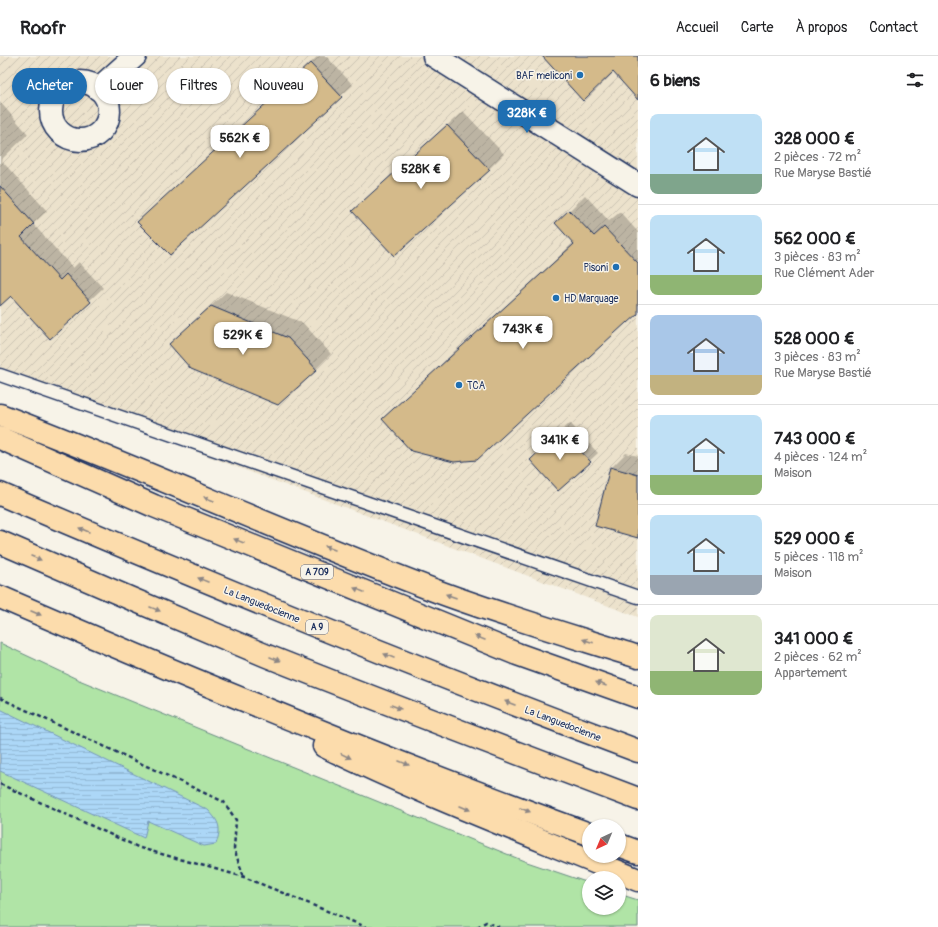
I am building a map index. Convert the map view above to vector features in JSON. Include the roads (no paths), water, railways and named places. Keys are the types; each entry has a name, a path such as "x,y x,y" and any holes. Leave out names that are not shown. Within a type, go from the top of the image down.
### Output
{"highway":[{"path":"0,415 69,441 360,561 433,589 480,606 638,657"},
{"name":"A 709","path":"0,438 154,506 517,654 638,697"},
{"name":"La Languedocienne","path":"0,494 306,623 509,703 638,751"},
{"path":"0,542 142,604 267,656 496,746 638,799"},
{"path":"0,597 172,671 463,787 582,831"},
{"path":"172,671 360,763 487,818 638,880"},
{"path":"626,848 638,852"}],"street":[{"path":"122,68 135,56"},
{"path":"434,56 638,185"}],"lane":[{"path":"0,375 638,597"}],"water":[{"path":"0,709 208,810 215,818 219,829 216,844 204,846 148,821 144,838 0,771"}],"place":[{"name":"BAF meliconi","path":"580,75"},
{"name":"Pisoni","path":"616,267"},
{"name":"HD Marquage","path":"556,298"},
{"name":"TCA","path":"459,385"}]}
